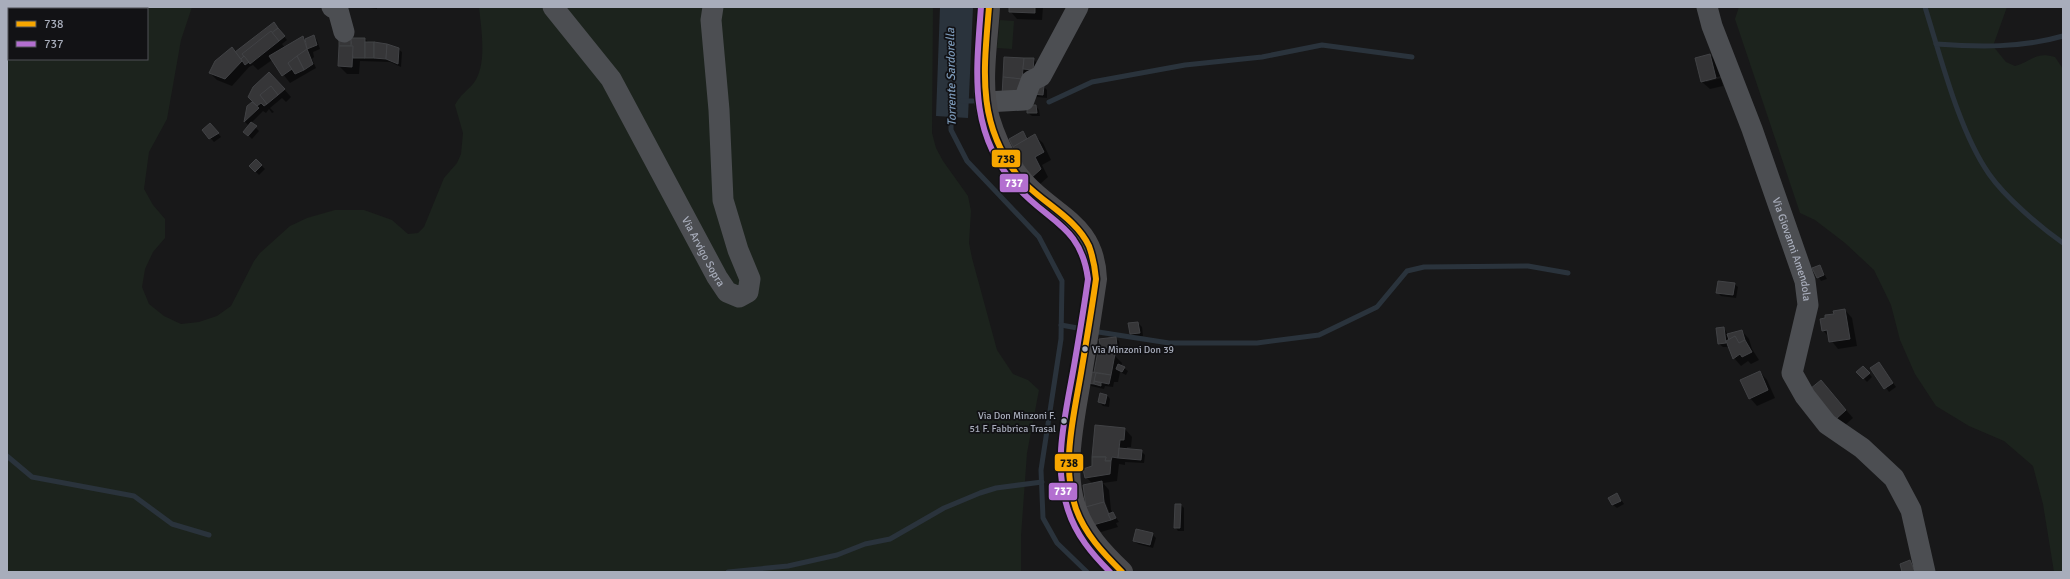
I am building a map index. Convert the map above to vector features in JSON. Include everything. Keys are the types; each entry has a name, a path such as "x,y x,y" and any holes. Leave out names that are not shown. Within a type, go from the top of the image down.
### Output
{"main road":[{"path":"989,7 984,88 989,118 997,140 1010,165 1035,194 1082,234 1093,255 1096,278 1072,431 1070,484 1074,506 1084,526 1097,548 1122,572"}],"street":[{"path":"332,7 338,10 344,32"},
{"name":"Via Arvigo Sopra","path":"553,7 611,79 717,277 727,292 739,297 748,292 750,279 738,250 723,200 719,110 711,20 713,7"},
{"path":"986,102 1024,100 1030,81 1041,76 1078,7"},
{"name":"Via Giovanni Amendola","path":"1707,7 1712,26 1752,129 1805,281 1808,304 1792,373 1805,396 1827,424 1862,448 1894,478 1911,510 1925,572"}],"shaded area":[{"path":"7,7 192,7 181,40 167,119 149,152 144,189 153,205 165,219 165,238 153,252 145,269 142,287 149,304 164,316 181,324 199,322 217,316 231,306 254,261 260,253 290,226 307,218 335,210 364,210 392,220 408,234 418,233 424,227 444,178 457,163 461,154 463,133 455,105 461,96 473,84 481,67 482,36 479,7 933,7 932,133 936,148 943,161 968,196 971,211 969,243 997,350 1013,374 1028,380 1039,390 1027,453 1021,536 1021,572 7,572"},
{"path":"1739,7 2007,7 1993,46 2006,62 2015,66 2034,57 2048,55 2055,57 2063,69 2063,572 2054,572 2043,504 2033,466 2004,441 1969,426 1936,406 1915,374 1900,340 1891,305 1874,270 1845,243 1815,220 1800,213 1735,19"},
{"path":"1000,20 1014,21 1012,49 997,48"}],"water":[{"path":"940,7 973,7 968,118 936,116"}],"building":[{"path":"1009,7 1035,7 1035,13 1009,12"},
{"path":"274,22 278,28 242,54 244,56 241,59 235,52"},
{"path":"278,28 285,36 279,41 272,33"},
{"path":"271,31 279,41 250,64 242,54"},
{"path":"314,35 317,45 307,49 305,39"},
{"path":"303,36 307,49 288,63 292,69 282,76 269,56"},
{"path":"339,37 351,38 351,46 339,46"},
{"path":"351,38 365,38 365,58 353,58"},
{"path":"365,42 374,42 374,58 365,58"},
{"path":"374,42 387,44 386,59 374,58"},
{"path":"387,44 399,48 398,64 386,59"},
{"path":"339,46 353,46 352,67 338,66"},
{"path":"232,47 242,61 225,79 209,73 215,61"},
{"path":"307,49 313,64 304,70 297,56"},
{"path":"1710,54 1716,78 1701,82 1695,58"},
{"path":"244,56 249,62 245,65 241,59"},
{"path":"297,56 304,70 295,74 288,63"},
{"path":"1004,57 1024,58 1022,79 1003,77"},
{"path":"1024,58 1034,58 1033,70 1023,69"},
{"path":"269,72 285,89 278,95 271,86 260,95 267,104 264,106 261,103 257,106 248,97 253,87"},
{"path":"1003,77 1022,79 1022,97 1002,96"},
{"path":"1033,85 1044,86 1043,95 1033,94"},
{"path":"271,86 278,95 267,104 260,95"},
{"path":"252,102 259,108 244,122 247,106"},
{"path":"1027,105 1036,105 1037,113 1027,113"},
{"path":"251,122 257,126 248,136 243,132"},
{"path":"210,123 219,133 209,139 202,130"},
{"path":"1023,131 1027,139 1013,147 1009,139"},
{"path":"1035,134 1044,152 1035,157 1041,169 1031,178 1013,147"},
{"path":"256,159 262,165 255,172 249,166"},
{"path":"1820,265 1824,275 1817,278 1812,268"},
{"path":"1718,281 1735,283 1733,295 1716,293"},
{"path":"1845,309 1850,339 1829,342 1827,330 1822,331 1820,319 1825,318 1825,315 1834,314 1833,311"},
{"path":"1138,322 1140,333 1130,334 1128,323"},
{"path":"1724,327 1726,343 1718,344 1716,328"},
{"path":"1742,330 1745,340 1739,343 1735,336 1729,340 1727,334"},
{"path":"1735,336 1739,343 1745,340 1752,352 1742,357 1740,354 1733,359 1726,341"},
{"path":"1116,337 1117,346 1101,349 1099,339"},
{"path":"1098,351 1115,354 1111,375 1094,372"},
{"path":"1879,362 1893,383 1884,389 1870,368"},
{"path":"1118,364 1125,367 1122,372 1116,369"},
{"path":"1863,366 1870,373 1863,379 1856,372"},
{"path":"1088,371 1096,373 1094,384 1086,383"},
{"path":"1760,371 1768,390 1749,399 1740,380"},
{"path":"1096,373 1111,375 1109,384 1094,381"},
{"path":"1821,380 1846,410 1836,419 1810,389"},
{"path":"1094,381 1101,383 1101,386 1094,384"},
{"path":"1100,393 1107,395 1105,404 1098,402"},
{"path":"1095,425 1125,428 1124,440 1120,440 1118,458 1112,457 1111,461 1105,461 1106,457 1092,457"},
{"path":"1119,448 1142,450 1141,460 1118,458"},
{"path":"1092,457 1106,457 1105,461 1111,461 1110,474 1085,478 1083,469 1092,466"},
{"path":"1102,481 1104,502 1086,507 1083,485"},
{"path":"1617,493 1621,501 1612,505 1608,498"},
{"path":"1104,502 1111,520 1093,525 1086,507"},
{"path":"1175,504 1181,504 1180,528 1174,528"},
{"path":"1113,512 1116,518 1111,520 1108,514"},
{"path":"1136,529 1153,533 1150,545 1133,541"},
{"path":"1910,560 1915,572 1902,572 1900,564"}],"waterway":[{"path":"1925,7 1952,94 1978,157 1989,174 2013,202 2044,229 2063,243"},
{"path":"1936,44 1968,46 2016,45 2063,36"},
{"path":"1049,102 1092,82 1185,65 1262,57 1322,45 1412,57"},
{"path":"962,101 973,101"},
{"name":"Torrente Sardorella","path":"951,111 951,130 967,161 1039,237 1062,281 1061,339 1041,470 1043,518 1057,543 1087,572"},
{"path":"1092,331 1169,343 1257,343 1319,335 1377,307 1407,271 1424,267 1528,266 1568,273"},
{"path":"1061,325 1083,329"},
{"path":"7,456 32,477 134,496 172,524 209,535"},
{"path":"728,572 788,566 837,555 865,544 890,539 944,508 980,493 996,488 1042,482"}],"transit line":[{"name":"737","path":"981,7 977,80 983,125 990,147 1002,168 1018,188 1071,236 1079,247 1084,261 1088,279 1064,420 1061,475 1063,492 1075,528 1091,551 1110,572"},
{"name":"738","path":"989,7 985,74 989,116 995,136 1004,156 1018,176 1026,185 1075,226 1083,235 1093,258 1096,279 1070,438 1069,474 1071,492 1076,509 1084,527 1101,550 1122,572"}],"place":[{"name":"Via Minzoni Don 39","path":"1085,349"},
{"name":"Via Don Minzoni F. 51 F. Fabbrica Trasal","path":"1064,421"}]}
